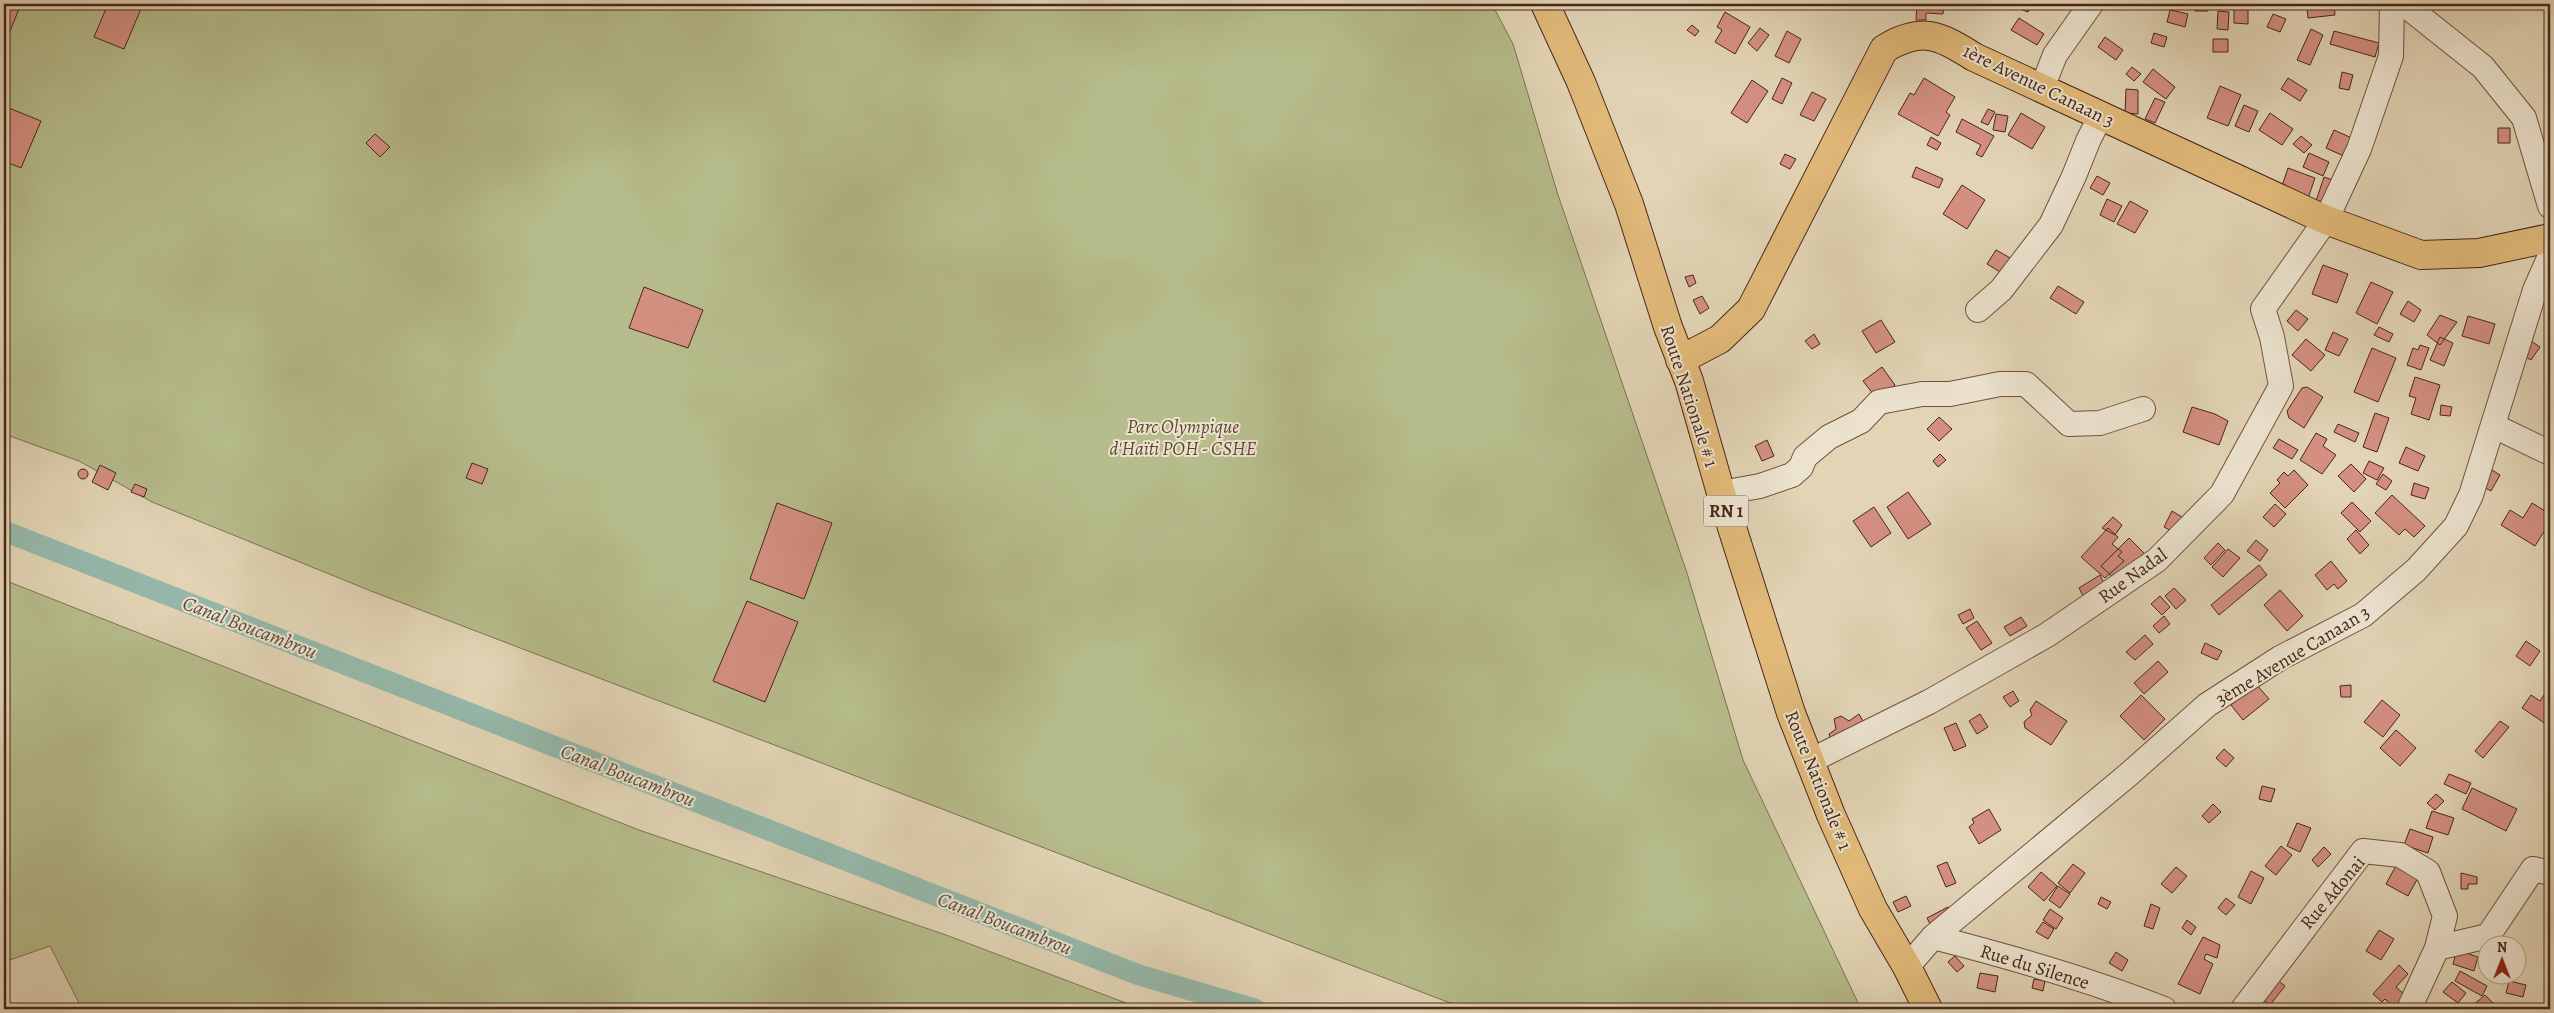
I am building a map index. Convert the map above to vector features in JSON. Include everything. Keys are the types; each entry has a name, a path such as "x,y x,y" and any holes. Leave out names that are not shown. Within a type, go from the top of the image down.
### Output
{"main road":[{"name":"Route Nationale # 1","path":"1545,4 1581,82 1629,204 1791,712 1831,815 1873,909 1907,967 1928,1009"},
{"name":"1ère Avenue Canaan 3","path":"1680,360 1720,339 1751,309 1884,49 1901,39 1919,34 1945,38 1974,57 2326,220 2421,254 2479,253 2550,238"}],"street":[{"path":"2042,88 2055,54 2091,4"},
{"name":"Rue Nadal","path":"1810,761 1929,702 2047,635 2157,560 2222,494 2281,386 2272,337 2263,309 2326,220 2359,149 2391,56 2392,4"},
{"path":"2404,4 2484,67 2524,118 2550,206"},
{"path":"1978,310 2001,290 2051,224 2088,141 2102,115"},
{"name":"3ème Avenue Canaan 3","path":"1907,967 1933,937 2128,775 2207,705 2280,658 2363,615 2416,570 2456,526 2471,495 2535,290 2550,256"},
{"path":"1721,493 1760,486 1792,475 1801,467 1805,457 1829,437 1861,421 1879,402 1922,394 1950,394 2000,384 2026,384 2069,424 2100,423 2143,409"},
{"path":"2494,426 2550,453"},
{"name":"Rue Adonai","path":"2243,1009 2362,851 2400,855 2428,872 2445,916 2438,948 2409,1009"},
{"path":"2438,948 2488,936 2534,870 2550,873"},
{"name":"Rue du Silence","path":"1933,937 1994,953 2117,990 2164,1009"}],"green space":[{"name":"Parc Olympique d'Haïti POH - CSHE","path":"4,4 1492,4 1513,44 1558,195 1687,573 1743,760 1860,1007 1857,1009 1466,1009 371,591 152,502 79,461 4,434"},
{"path":"4,580 639,830 946,935 1142,1009 82,1009 50,946 4,962"}],"building":[{"path":"4,4 21,4 4,46"},
{"path":"108,4 143,4 124,49 94,37"},
{"path":"1917,4 1944,5 1943,14 1926,13 1926,20 1916,20"},
{"path":"2017,4 2031,4 2028,12 2015,7"},
{"path":"2195,4 2208,4 2208,11 2195,11"},
{"path":"2234,4 2248,4 2248,24 2234,23"},
{"path":"2300,4 2334,4 2335,15 2308,18 2307,9 2301,9"},
{"path":"2170,10 2188,14 2185,27 2167,22"},
{"path":"2218,11 2229,12 2228,30 2217,29"},
{"path":"1725,12 1750,27 1735,54 1715,42 1722,30 1717,27"},
{"path":"2273,14 2286,19 2280,32 2267,27"},
{"path":"2019,18 2044,34 2037,45 2011,30"},
{"path":"1692,25 1699,31 1695,36 1687,30"},
{"path":"1760,28 1769,35 1757,51 1748,43"},
{"path":"2311,29 2323,35 2310,65 2297,60"},
{"path":"1787,31 1801,39 1789,63 1775,56"},
{"path":"2334,31 2379,43 2375,57 2330,44"},
{"path":"2154,33 2167,37 2164,47 2151,43"},
{"path":"2105,37 2123,50 2116,60 2098,47"},
{"path":"2213,39 2228,39 2228,52 2213,52"},
{"path":"2132,67 2141,74 2134,81 2126,74"},
{"path":"2153,69 2175,87 2166,99 2143,82"},
{"path":"2342,72 2353,75 2349,90 2339,88"},
{"path":"1782,78 1792,83 1782,104 1772,99"},
{"path":"1924,78 1955,97 1946,112 1950,115 1938,136 1898,114 1910,93 1914,95"},
{"path":"2288,78 2307,90 2300,101 2281,89"},
{"path":"1752,80 1768,91 1747,123 1731,113"},
{"path":"2220,86 2241,95 2228,126 2207,118"},
{"path":"2126,89 2138,90 2138,114 2125,113"},
{"path":"1812,92 1826,99 1814,121 1800,115"},
{"path":"2155,98 2165,102 2155,123 2145,119"},
{"path":"2244,105 2258,111 2249,132 2235,126"},
{"path":"4,106 41,121 21,168 4,161"},
{"path":"1988,109 1995,112 1988,125 1981,122"},
{"path":"2021,113 2045,127 2032,149 2008,135"},
{"path":"2270,113 2293,129 2282,145 2259,130"},
{"path":"1996,114 2008,116 2005,132 1993,130"},
{"path":"1962,119 1994,136 1982,157 1976,154 1981,145 1956,132"},
{"path":"2498,128 2510,128 2510,143 2498,143"},
{"path":"2334,130 2354,139 2346,157 2326,148"},
{"path":"375,134 390,147 380,157 366,143"},
{"path":"2301,136 2312,145 2304,153 2293,144"},
{"path":"1931,137 1941,143 1937,150 1927,145"},
{"path":"2309,153 2329,162 2323,176 2303,167"},
{"path":"1785,154 1796,159 1790,169 1780,164"},
{"path":"1916,167 1943,179 1939,188 1912,177"},
{"path":"2288,168 2315,178 2307,201 2280,192"},
{"path":"2097,176 2110,183 2103,195 2090,188"},
{"path":"2324,177 2347,185 2339,209 2316,201"},
{"path":"1962,185 1985,200 1967,229 1943,214"},
{"path":"2107,199 2122,206 2114,222 2100,215"},
{"path":"2130,201 2148,211 2135,233 2117,224"},
{"path":"1996,250 2014,260 2005,275 1987,264"},
{"path":"2323,265 2348,274 2337,303 2312,294"},
{"path":"1693,275 1696,283 1689,287 1685,277"},
{"path":"2371,282 2393,292 2377,324 2356,313"},
{"path":"2058,286 2084,302 2076,314 2050,298"},
{"path":"644,287 703,310 688,348 629,328"},
{"path":"1702,296 1709,308 1700,314 1693,300"},
{"path":"2408,301 2421,310 2414,322 2400,314"},
{"path":"2296,310 2308,319 2298,331 2287,321"},
{"path":"2440,315 2457,322 2440,345 2427,335"},
{"path":"2468,316 2495,324 2489,344 2462,336"},
{"path":"1881,320 1895,342 1876,353 1862,331"},
{"path":"2379,327 2393,334 2389,342 2374,335"},
{"path":"2333,332 2348,339 2339,356 2325,350"},
{"path":"1814,334 1820,344 1812,349 1805,341"},
{"path":"2440,337 2453,343 2444,366 2430,360"},
{"path":"2306,339 2325,355 2311,371 2292,355"},
{"path":"2531,341 2540,347 2531,360 2522,355"},
{"path":"2420,345 2429,348 2421,370 2407,365 2413,348 2418,350"},
{"path":"2372,348 2396,358 2378,402 2354,392"},
{"path":"1882,367 1895,385 1877,399 1863,381"},
{"path":"2415,377 2440,385 2429,420 2411,414 2416,398 2409,396"},
{"path":"2307,387 2323,397 2304,428 2289,418 2287,411 2302,388"},
{"path":"2441,405 2452,407 2450,416 2440,415"},
{"path":"2192,407 2215,414 2228,421 2219,445 2183,432"},
{"path":"2375,413 2389,418 2377,452 2363,447"},
{"path":"1939,417 1952,429 1939,441 1927,429"},
{"path":"2338,424 2359,433 2355,442 2334,432"},
{"path":"2316,433 2327,439 2323,446 2336,455 2322,474 2300,460"},
{"path":"2279,439 2298,450 2292,459 2273,448"},
{"path":"1767,440 1774,456 1762,461 1755,446"},
{"path":"2406,447 2425,456 2418,471 2399,463"},
{"path":"1940,454 1946,460 1938,467 1933,461"},
{"path":"2369,461 2384,468 2377,480 2363,473"},
{"path":"472,463 488,469 482,484 466,478"},
{"path":"2351,464 2366,479 2354,492 2338,476"},
{"path":"100,465 116,473 108,490 92,482"},
{"path":"81,469 85,469 88,474 87,478 81,479 78,476 78,472"},
{"path":"2294,470 2308,485 2285,508 2270,493 2280,483 2277,480 2284,472 2288,476"},
{"path":"2492,470 2500,475 2491,491 2483,487"},
{"path":"2383,474 2392,481 2386,490 2376,484"},
{"path":"2414,483 2429,488 2425,499 2411,495"},
{"path":"135,484 147,489 144,497 131,492"},
{"path":"1908,492 1931,524 1908,539 1887,507"},
{"path":"2392,495 2425,526 2414,537 2405,529 2399,535 2375,513"},
{"path":"2352,502 2371,521 2360,532 2341,513"},
{"path":"777,503 832,523 804,599 750,579"},
{"path":"2532,503 2550,514 2550,522 2535,546 2501,525 2510,510 2523,518"},
{"path":"2275,504 2286,514 2274,527 2263,517"},
{"path":"1874,507 1891,533 1871,547 1853,521"},
{"path":"2172,511 2192,523 2184,538 2164,527"},
{"path":"2113,517 2122,525 2115,535 2102,528"},
{"path":"2108,528 2118,537 2112,544 2122,552 2118,556 2124,561 2105,578 2081,557"},
{"path":"2356,530 2369,545 2360,554 2347,539"},
{"path":"2129,538 2145,554 2138,561 2124,588 2101,566"},
{"path":"2256,540 2268,550 2260,561 2247,551"},
{"path":"2218,543 2225,550 2211,565 2204,558"},
{"path":"2228,549 2240,558 2223,577 2212,567"},
{"path":"2331,561 2347,581 2338,589 2334,584 2327,590 2315,575"},
{"path":"2259,565 2267,575 2219,615 2211,605"},
{"path":"2100,575 2104,583 2083,596 2079,588"},
{"path":"2174,588 2186,600 2176,609 2165,596"},
{"path":"2280,590 2303,616 2287,631 2264,605"},
{"path":"2160,596 2170,607 2162,615 2151,604"},
{"path":"747,601 798,622 765,702 713,681"},
{"path":"1970,609 1974,618 1963,624 1958,615"},
{"path":"2164,616 2170,624 2159,633 2153,626"},
{"path":"2021,617 2027,626 2010,636 2004,627"},
{"path":"1977,621 1992,643 1981,650 1966,628"},
{"path":"2145,635 2153,644 2135,660 2126,652"},
{"path":"2526,641 2540,651 2530,666 2516,656"},
{"path":"2205,643 2222,651 2217,660 2201,653"},
{"path":"2158,661 2168,672 2144,694 2134,683"},
{"path":"2256,684 2269,699 2243,720 2231,705"},
{"path":"2351,685 2351,697 2341,697 2340,686"},
{"path":"2013,691 2019,701 2010,707 2003,697"},
{"path":"2141,695 2165,719 2144,740 2120,716"},
{"path":"2531,695 2540,701 2544,695 2550,699 2550,718 2546,724 2522,708"},
{"path":"2382,700 2400,715 2383,737 2364,722"},
{"path":"2036,701 2067,721 2051,745 2025,728 2024,722 2032,715 2030,710"},
{"path":"1859,714 1864,723 1832,744 1829,734 1836,729 1834,719 1841,716 1849,721"},
{"path":"1980,714 1988,727 1977,734 1969,721"},
{"path":"2500,721 2509,727 2483,758 2475,751"},
{"path":"1956,723 1966,746 1954,751 1944,728"},
{"path":"2396,730 2416,748 2400,766 2380,748"},
{"path":"2224,749 2234,758 2226,767 2216,758"},
{"path":"2449,774 2471,783 2466,794 2444,784"},
{"path":"2262,786 2275,789 2271,802 2259,799"},
{"path":"2472,788 2517,809 2506,831 2462,809"},
{"path":"2436,794 2444,801 2435,810 2427,803"},
{"path":"2213,804 2221,812 2209,823 2202,816"},
{"path":"1989,809 2001,830 1979,844 1969,827 1974,823 1972,819"},
{"path":"2432,811 2454,818 2448,835 2426,828"},
{"path":"2297,823 2311,828 2300,852 2287,846"},
{"path":"2410,829 2433,837 2428,853 2404,845"},
{"path":"2281,846 2292,855 2276,875 2265,866"},
{"path":"2324,847 2331,854 2318,867 2312,860"},
{"path":"1947,862 1956,883 1946,887 1937,866"},
{"path":"2398,862 2420,874 2408,896 2386,884"},
{"path":"2073,864 2085,873 2070,893 2058,883"},
{"path":"2176,867 2187,876 2172,893 2161,884"},
{"path":"2251,871 2264,878 2251,904 2238,897"},
{"path":"2041,872 2057,886 2044,901 2028,887"},
{"path":"2461,873 2477,877 2477,884 2468,884 2468,889 2461,889"},
{"path":"2058,886 2070,894 2060,908 2049,900"},
{"path":"1906,896 1911,906 1898,912 1893,902"},
{"path":"2101,897 2111,902 2107,909 2098,904"},
{"path":"2226,898 2235,905 2226,915 2218,908"},
{"path":"2151,904 2160,908 2153,929 2144,926"},
{"path":"1948,907 1951,913 1930,924 1927,918"},
{"path":"2050,909 2063,918 2056,929 2043,920"},
{"path":"2187,920 2196,927 2191,935 2182,928"},
{"path":"2043,922 2054,929 2048,939 2036,932"},
{"path":"2379,930 2394,939 2381,960 2366,951"},
{"path":"2203,937 2220,945 2217,958 2206,954 2204,959 2213,964 2200,994 2178,984"},
{"path":"2457,950 2476,956 2474,971 2453,964"},
{"path":"2116,952 2128,960 2122,971 2109,963"},
{"path":"1955,956 1964,966 1957,972 1948,962"},
{"path":"2399,965 2408,974 2396,987 2406,996 2395,1008 2385,999 2382,1002 2373,994"},
{"path":"2460,971 2476,980 2476,986 2487,986 2482,996 2455,981"},
{"path":"1980,973 1998,976 1995,992 1977,988"},
{"path":"2274,977 2285,986 2270,1005 2259,996"},
{"path":"2034,979 2045,981 2043,991 2032,988"},
{"path":"2452,982 2466,993 2458,1003 2443,992"},
{"path":"2508,986 2526,986 2523,997 2506,993"},
{"path":"2485,995 2499,1009 2471,1007"}],"waterway":[{"name":"Canal Boucambrou","path":"4,531 1139,975 1255,1009"}]}
